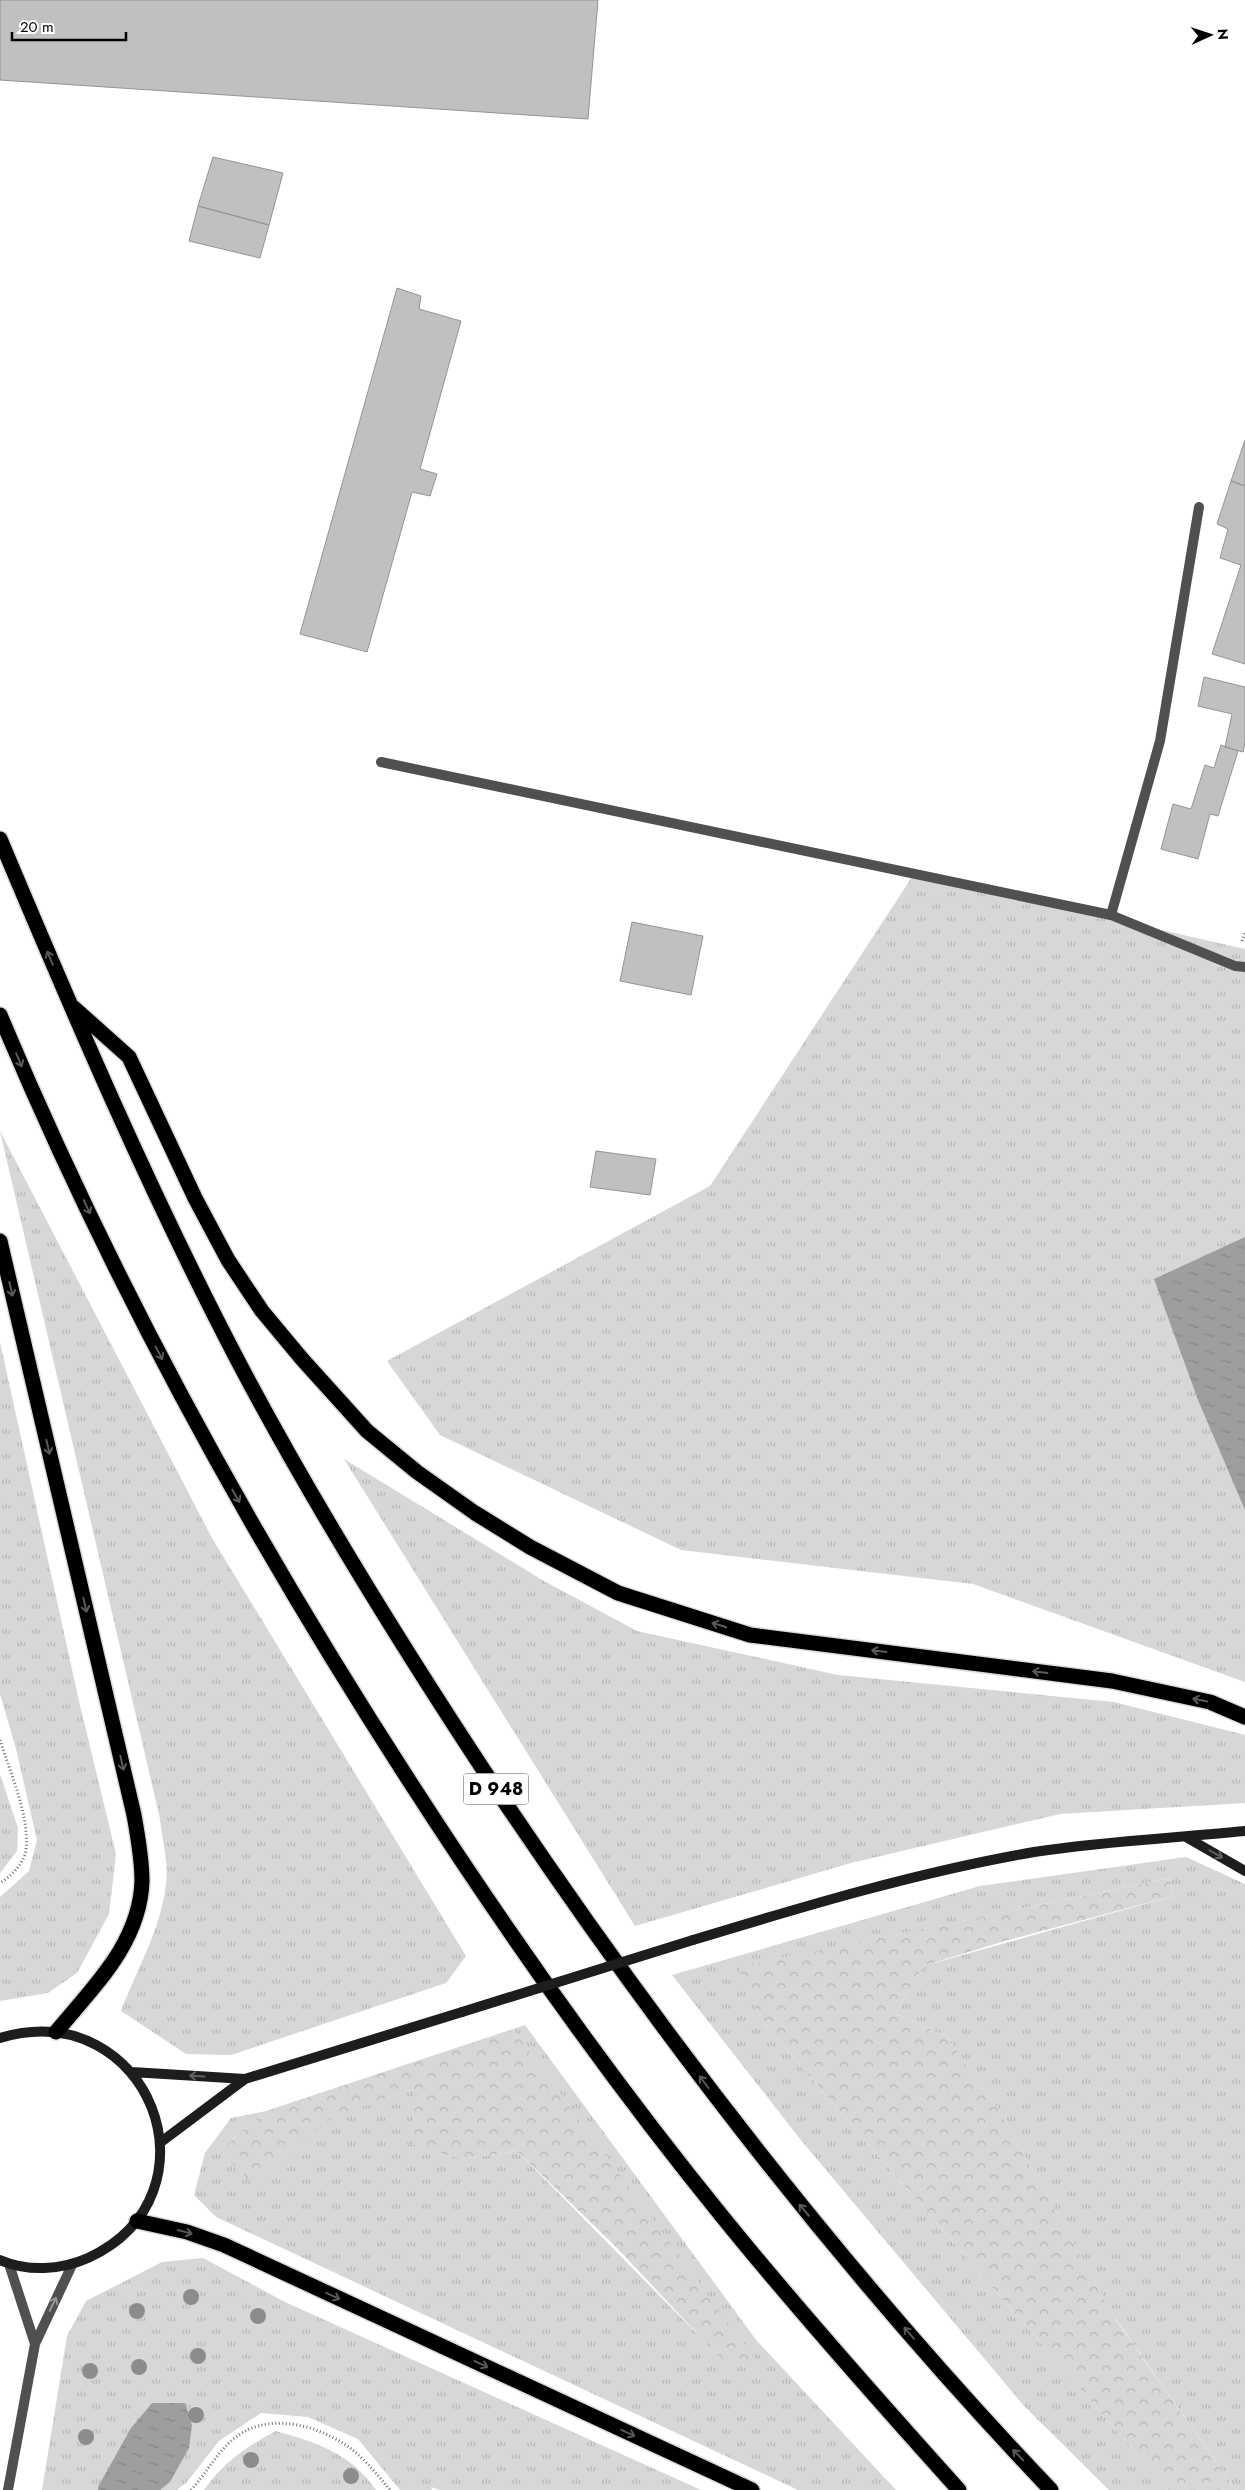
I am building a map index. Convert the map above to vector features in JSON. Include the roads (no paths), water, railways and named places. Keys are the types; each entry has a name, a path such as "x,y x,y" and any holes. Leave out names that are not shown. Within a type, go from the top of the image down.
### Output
{"highway":[{"name":"D 948","path":"0,838 69,1003 169,1225 239,1363 312,1497 455,1727 633,1989 786,2187 979,2414 1051,2490"},
{"path":"69,1003 129,1057 195,1198 228,1260 262,1311 302,1359 368,1431 417,1472 522,1542 618,1593 750,1635 1112,1681 1210,1702 1245,1717"},
{"path":"0,1015 30,1087 127,1291 233,1492 336,1668 453,1850 586,2040 720,2214 857,2377 960,2490"},
{"path":"0,1241 134,1815 140,1853 140,1903 123,1949 56,2032"},
{"path":"137,2221 187,2232 224,2245 752,2490"}],"street":[{"path":"1111,915 1160,741 1199,507"},
{"path":"381,762 1111,915 1235,966 1245,967"},
{"path":"161,2142 245,2079 817,1902 929,1874 1034,1852 1108,1843 1245,1831"},
{"path":"1186,1837 1245,1871"},
{"path":"0,2038 28,2031 56,2032 84,2038 110,2053 132,2072 152,2105 161,2142 159,2170 151,2197 137,2221 108,2248 72,2265 41,2269 4,2262"},
{"path":"132,2072 245,2079"},
{"path":"4,2262 34,2344"},
{"path":"8,2490 34,2344 72,2265"}],"water":[{"path":"1245,1237 1245,1510 1198,1400 1154,1279"},
{"path":"152,2403 185,2403 192,2425 189,2448 170,2482 160,2490 98,2490 131,2428"}]}
